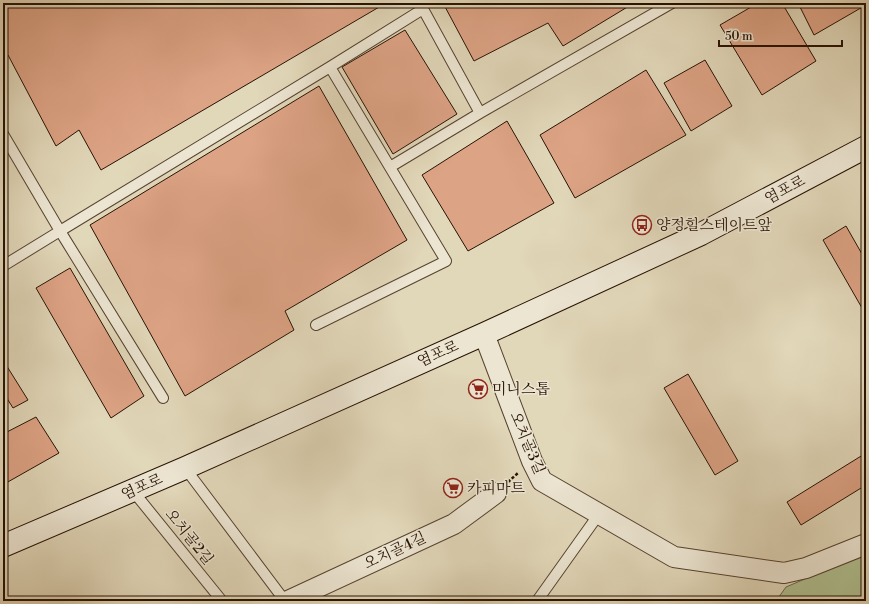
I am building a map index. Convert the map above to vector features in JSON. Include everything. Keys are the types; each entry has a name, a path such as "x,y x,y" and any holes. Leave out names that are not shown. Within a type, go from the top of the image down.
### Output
{"main road":[{"name":"염포로","path":"3,546 185,468 484,334 701,234 866,147"}],"street":[{"name":"오치골3길","path":"484,334 532,461 542,481 674,558 784,573 806,568 866,544"},
{"name":"오치골4길","path":"286,601 454,524 496,493"}],"lane":[{"path":"390,166 672,3"},
{"path":"3,266 423,9 480,113"},
{"path":"316,325 446,260 330,67"},
{"path":"3,134 60,231 163,398"},
{"path":"185,468 286,601"},
{"name":"오치골2길","path":"133,491 222,601"},
{"path":"537,601 599,514"}],"path":[{"path":"496,493 532,461"}],"green space":[{"path":"866,553 866,601 776,601 786,587"}],"building":[{"path":"3,3 386,3 101,170 79,130 56,146 8,55 3,59"},
{"path":"443,3 634,3 563,46 548,23 474,61"},
{"path":"758,3 782,3 816,61 762,95 720,25"},
{"path":"798,3 866,3 866,5 814,35"},
{"path":"405,30 457,114 393,154 342,67"},
{"path":"705,60 732,106 691,131 664,83"},
{"path":"646,70 686,135 575,198 540,135"},
{"path":"319,86 407,240 285,311 294,330 185,396 90,225"},
{"path":"507,121 554,203 468,251 422,175"},
{"path":"846,226 866,261 866,315 823,240"},
{"path":"70,268 144,396 111,418 36,288"},
{"path":"3,360 28,400 13,408 3,392"},
{"path":"688,374 738,461 715,475 664,388"},
{"path":"36,417 59,453 6,483 3,478 3,434"},
{"path":"866,453 866,485 801,525 787,502"}],"place":[{"name":"양정힐스테이트앞","path":"642,225"},
{"name":"미니스톱","path":"478,389"},
{"name":"카피마트","path":"453,488"}]}
